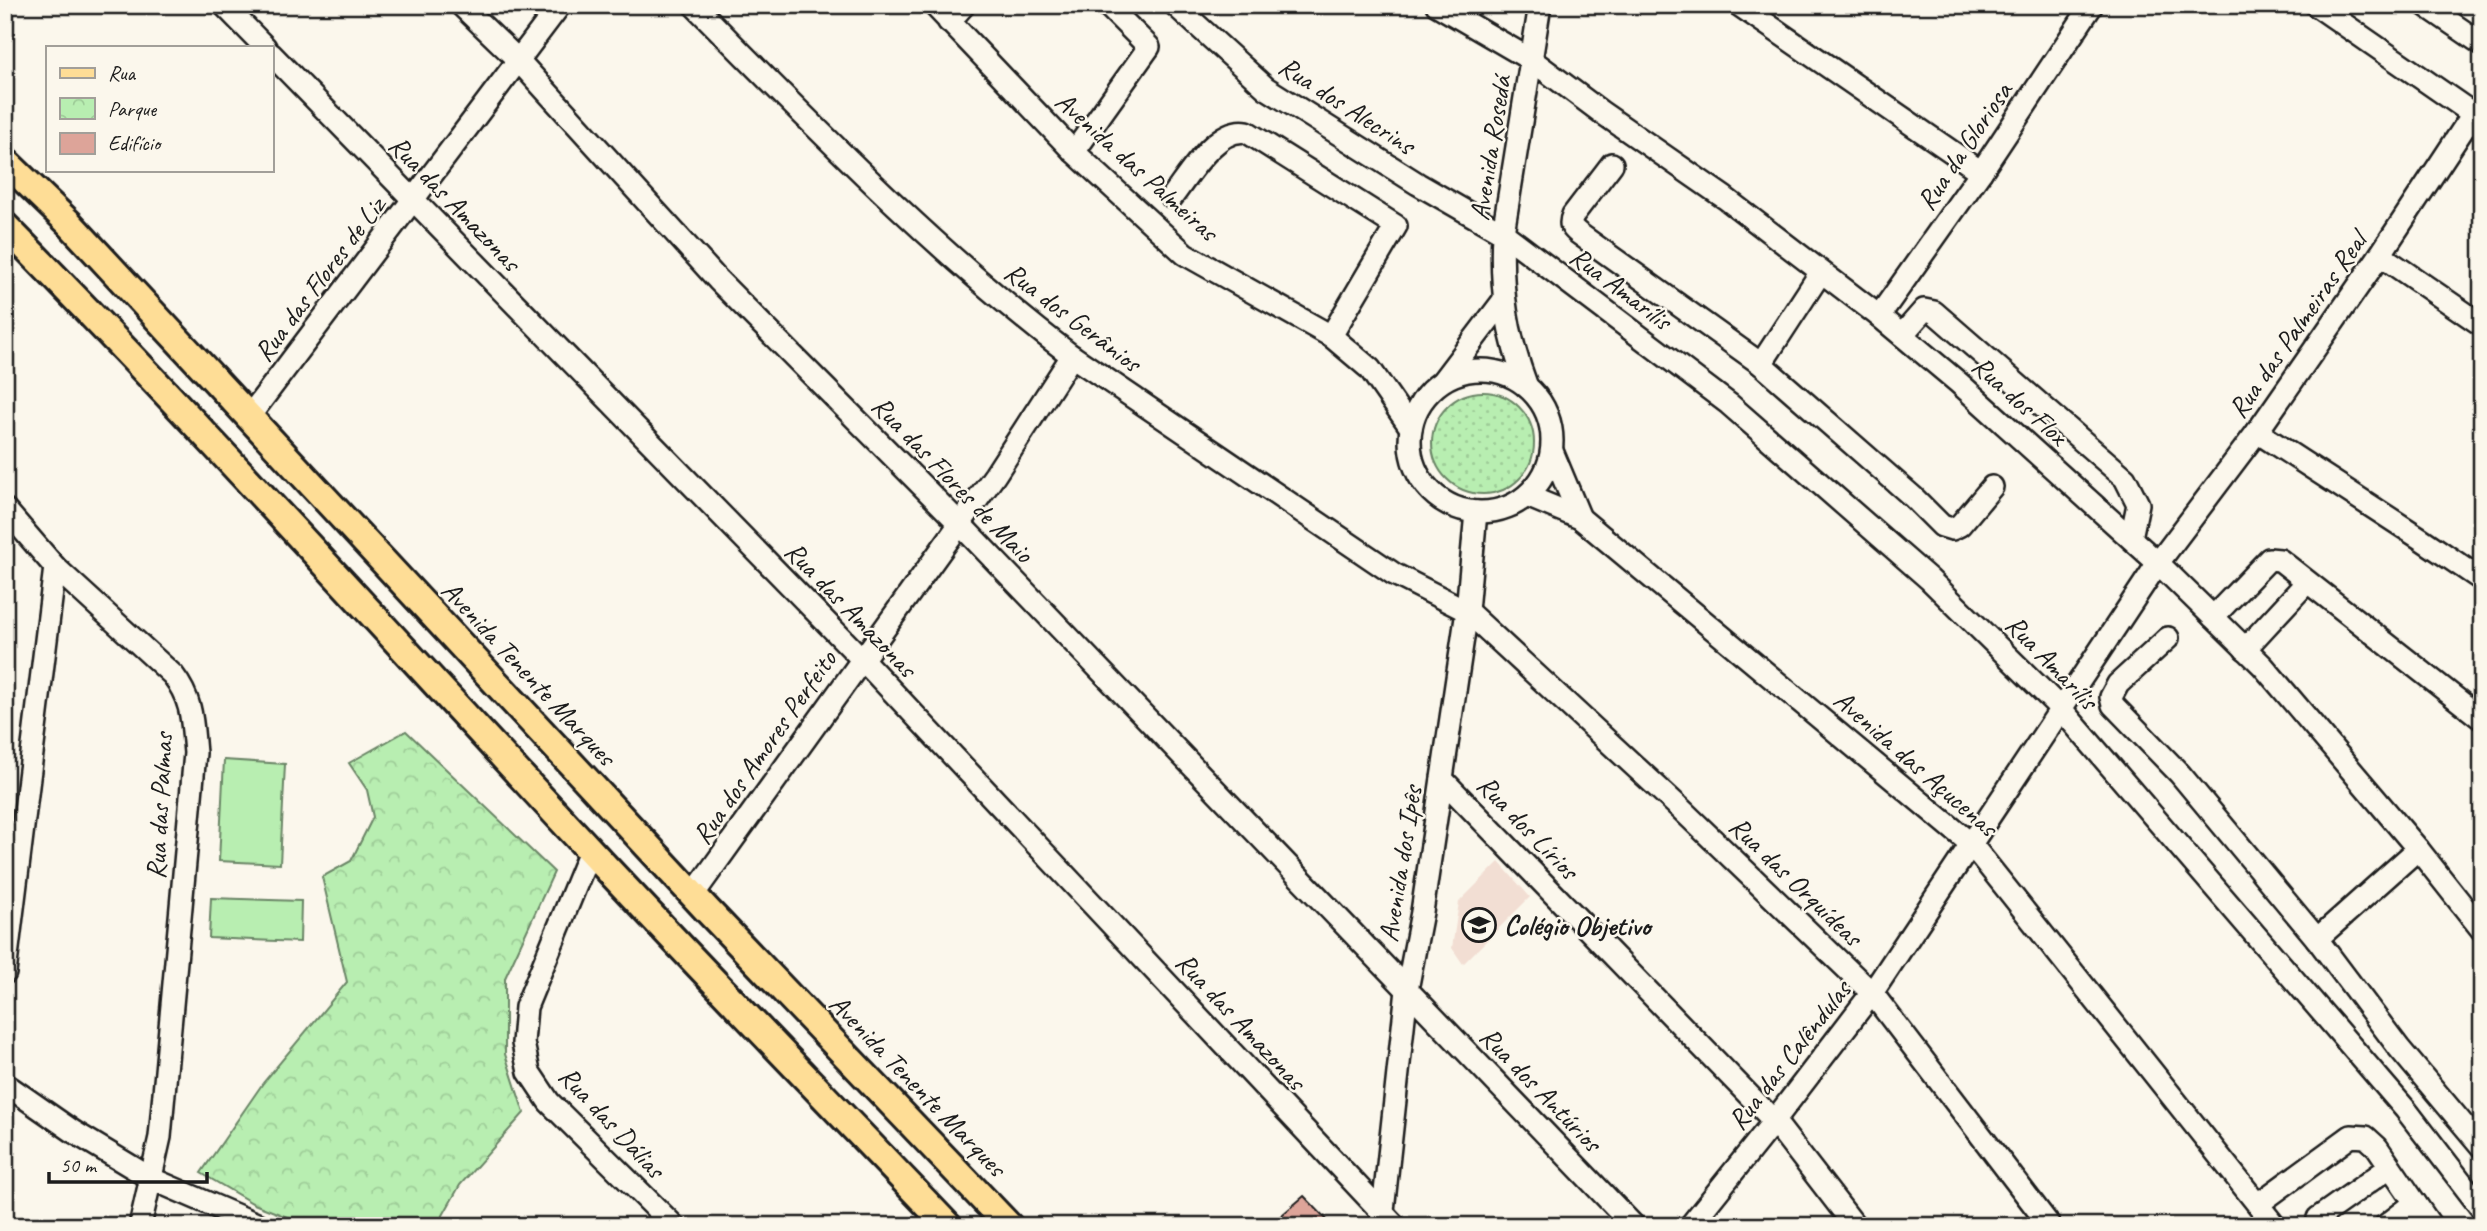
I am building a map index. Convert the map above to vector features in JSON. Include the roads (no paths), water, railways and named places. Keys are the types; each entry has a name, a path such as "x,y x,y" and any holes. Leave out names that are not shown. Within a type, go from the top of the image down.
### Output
{"main road":[{"name":"Avenida Tenente Marques","path":"5,161 79,233 693,895 1009,1226"},
{"path":"5,226 81,303 590,850 948,1226"}],"street":[{"path":"224,5 264,46"},
{"name":"Rua das Flores de Maio","path":"461,5 518,60 718,280 959,523 1407,990"},
{"name":"Rua das Flores de Liz","path":"248,418 560,5"},
{"name":"Rua dos Gerânios","path":"694,5 835,148 967,272 1072,356 1394,574 1467,611"},
{"name":"Avenida das Palmeiras","path":"933,5 1074,152 1185,254 1331,336 1370,369 1411,428"},
{"path":"948,22 964,5"},
{"path":"1074,152 1149,47 1107,5"},
{"name":"Rua dos Alecrins","path":"1175,5 1266,88 1418,184 1503,233"},
{"name":"Rua dos Flox","path":"1437,5 1533,61 1725,198 1879,316 1959,383 2158,563 2263,666 2418,849 2482,930"},
{"name":"Avenida Rosedá","path":"1527,387 1513,349 1503,301 1501,269 1503,233 1541,5"},
{"path":"1739,5 1981,172"},
{"name":"Rua da Gloriosa","path":"1879,316 1981,172 2092,5"},
{"path":"2316,5 2477,117"},
{"path":"2425,5 2482,44"},
{"name":"Rua das Amazonas","path":"273,56 861,658 1386,1221"},
{"name":"Rua das Palmeiras Real","path":"2158,563 2257,432 2477,117"},
{"path":"1172,197 1215,144 1227,134 1239,130 1247,132 1396,226 1331,336"},
{"path":"1612,164 1573,215 1570,222 1572,227 1761,364 1947,529 1960,525 1992,486"},
{"name":"Rua Amarílis","path":"1503,233 1729,404 1929,579 2062,710 2406,1110 2482,1209"},
{"path":"2380,255 2482,325"},
{"path":"1761,364 1821,272"},
{"path":"1442,382 1459,374 1478,370 1496,372 1527,387 1539,400 1548,416 1552,451 1548,468 1527,496 1497,511 1476,512 1455,508 1437,497 1424,483 1415,466 1410,447 1411,428 1423,402 1442,382 1503,301"},
{"path":"1902,335 1924,310 1934,312 2125,478 2138,504 2131,538"},
{"name":"Rua dos Amores Perfeito","path":"693,895 995,475 1072,356"},
{"path":"2257,432 2482,580"},
{"name":"Avenida das Açucenas","path":"1552,451 1580,518"},
{"name":"Avenida das Açucenas","path":"1527,496 1580,518 1971,844 2275,1226"},
{"name":"Rua das Palmas","path":"5,509 55,567 173,675 185,690 191,708 195,753 160,1137 140,1226"},
{"name":"Avenida dos Ipês","path":"1386,1221 1407,990 1422,912 1467,611 1476,512"},
{"path":"2213,617 2269,559 2280,560 2482,719"},
{"name":"Rua das Calêndulas","path":"1690,1226 1872,993 2158,563"},
{"path":"5,973 55,567"},
{"path":"2245,649 2307,582"},
{"name":"Rua das Orquídeas","path":"1467,611 1681,809 1872,993 2050,1226"},
{"path":"2168,638 2118,684 2111,696 2113,705 2180,774 2318,939 2399,1048 2482,1147"},
{"name":"Rua dos Lírios","path":"1442,779 1774,1121 1855,1226"},
{"path":"2318,939 2418,849"},
{"name":"Rua das Dálias","path":"590,850 526,1007 523,1043 529,1072 549,1102 674,1226"},
{"name":"Rua dos Antúrios","path":"1407,990 1634,1226"},
{"path":"5,1084 74,1132 152,1179 261,1226"},
{"path":"2258,1204 2351,1136 2366,1137 2377,1147 2431,1226"},
{"path":"2318,1219 2389,1167"},
{"path":"2385,1226 2415,1203"}],"place":[{"name":"Colégio Objetivo","path":"1479,925"}]}
